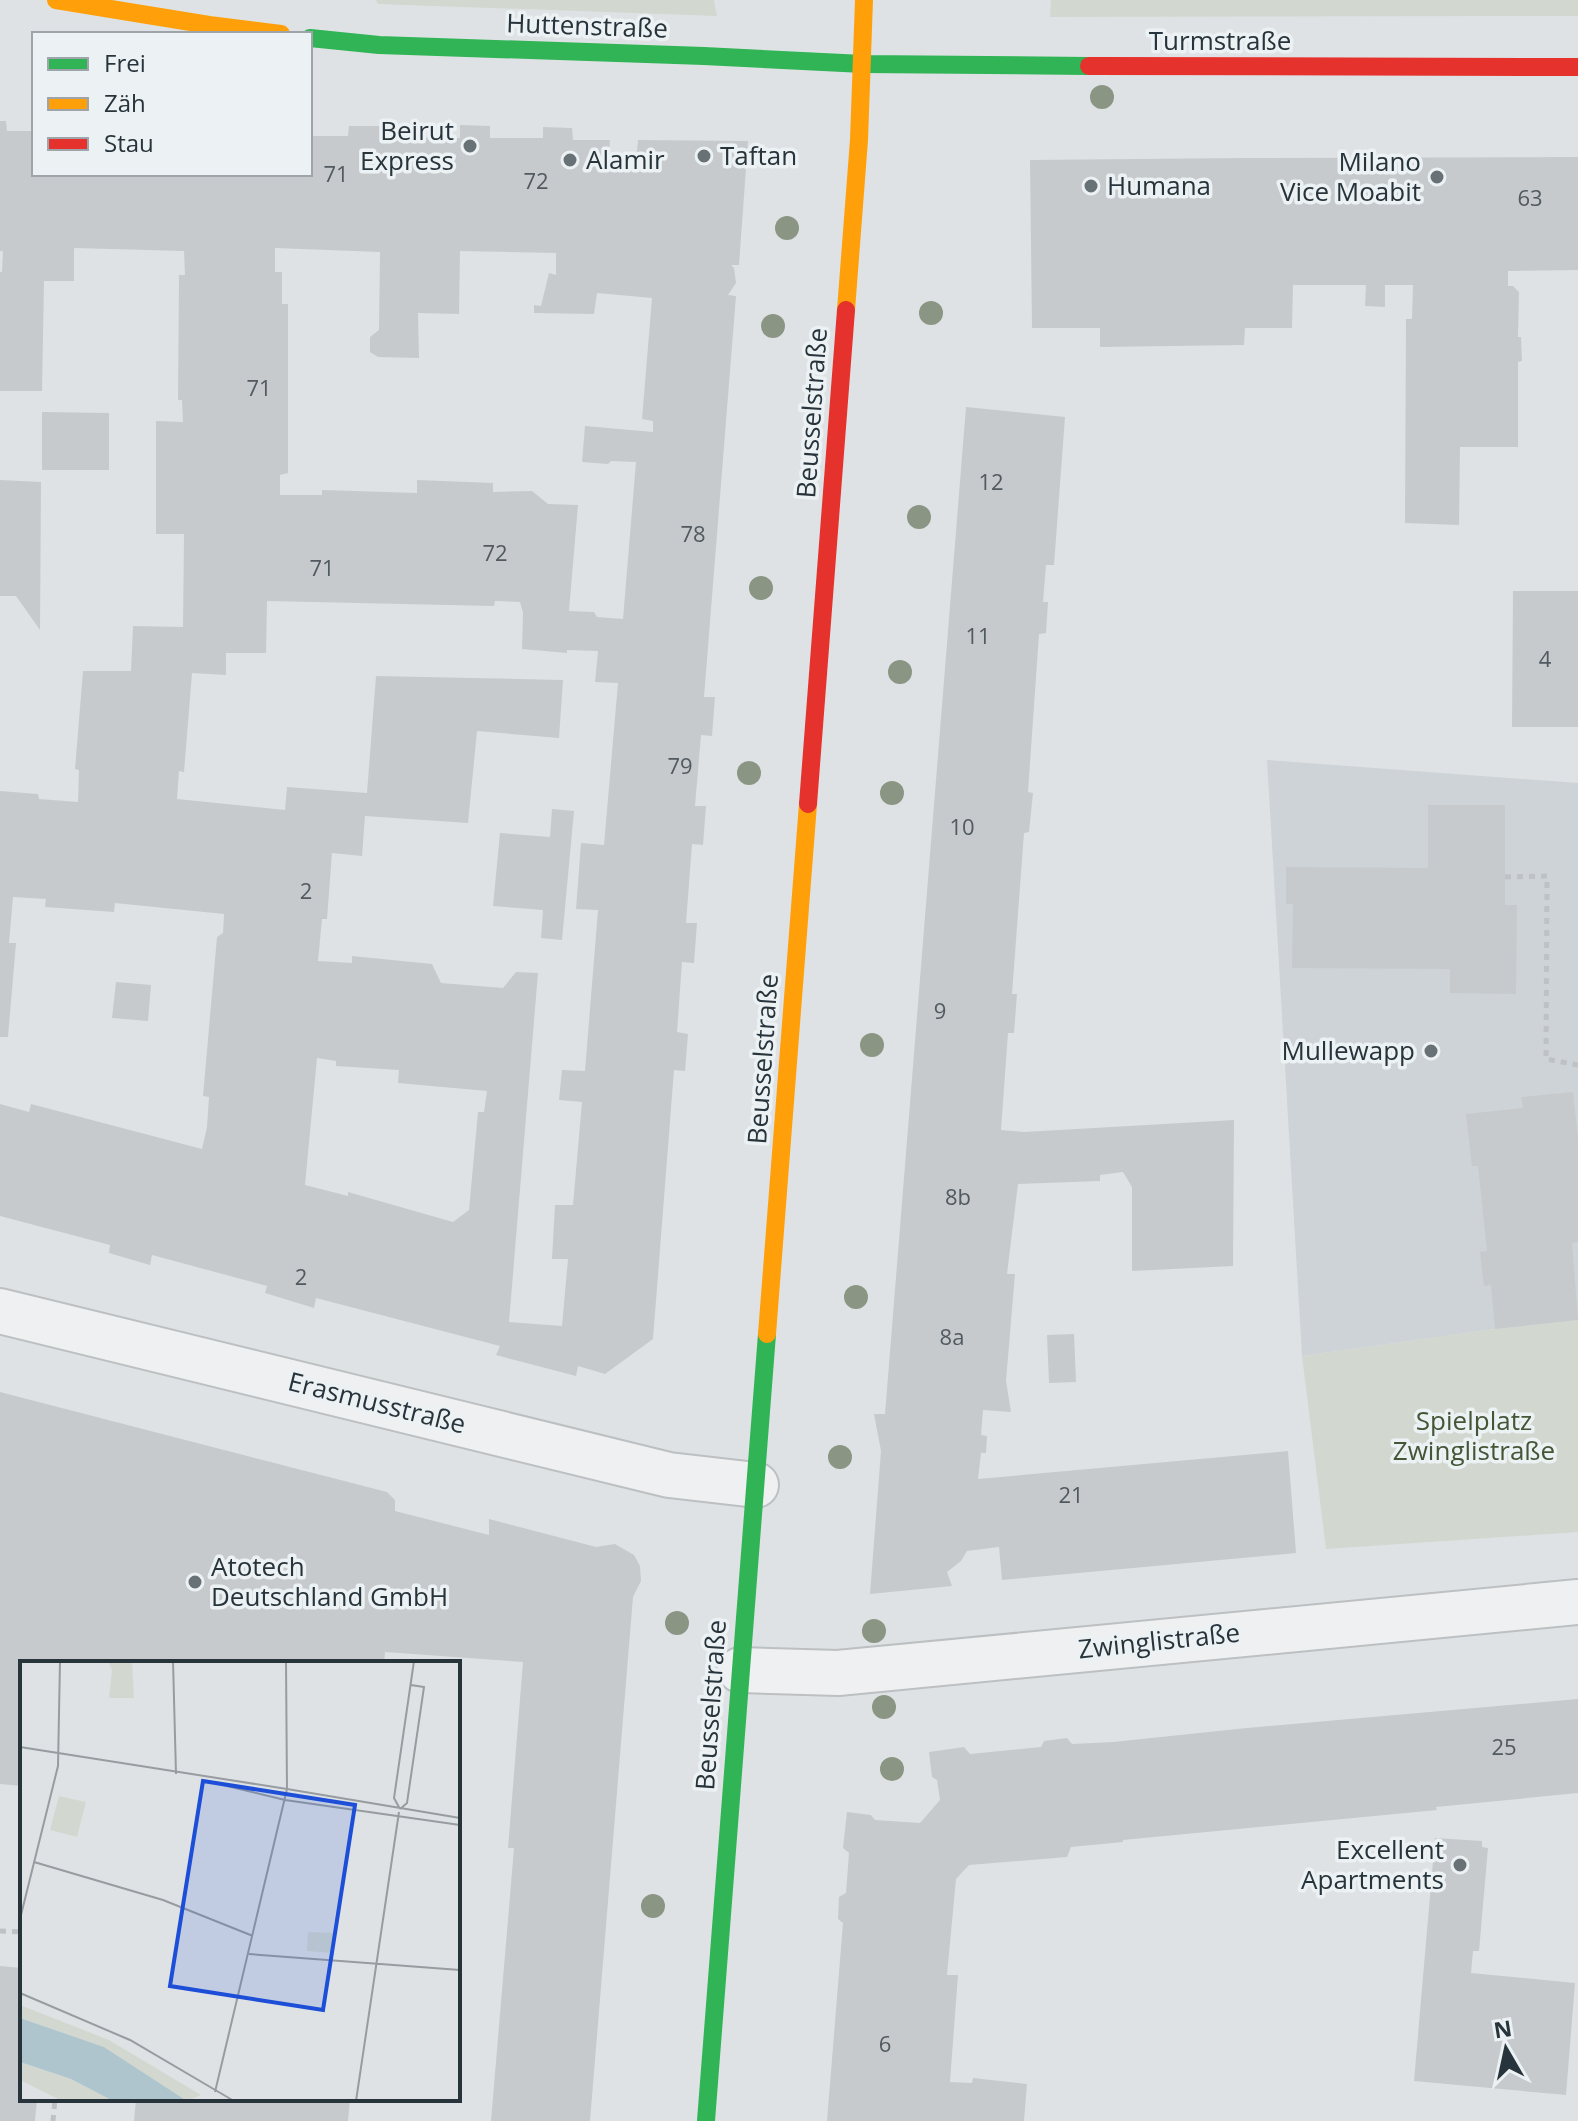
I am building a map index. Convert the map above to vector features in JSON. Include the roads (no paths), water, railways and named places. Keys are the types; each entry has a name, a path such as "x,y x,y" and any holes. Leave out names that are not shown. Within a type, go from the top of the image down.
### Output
{"main road":[{"path":"56,0 265,32"},
{"name":"Beusselstraße","path":"706,2121 830,525 863,64 864,0"},
{"name":"Huttenstraße","path":"312,38 379,45 863,64"},
{"name":"Turmstraße","path":"863,64 1578,67"}],"street":[{"name":"Erasmusstraße","path":"0,1311 669,1475 756,1485"},
{"name":"Zwinglistraße","path":"740,1670 838,1673 1578,1602"}],"place":[{"name":"Beirut Express","path":"470,146"},
{"name":"Taftan","path":"704,156"},
{"name":"Alamir","path":"570,160"},
{"name":"Milano Vice Moabit","path":"1437,177"},
{"name":"Humana","path":"1091,186"},
{"name":"Mullewapp","path":"1431,1051"},
{"name":"Atotech Deutschland GmbH","path":"195,1582"},
{"name":"Excellent Apartments","path":"1460,1865"}],"park label":[{"name":"Spielplatz Zwinglistraße","path":"1474,1436"}]}
